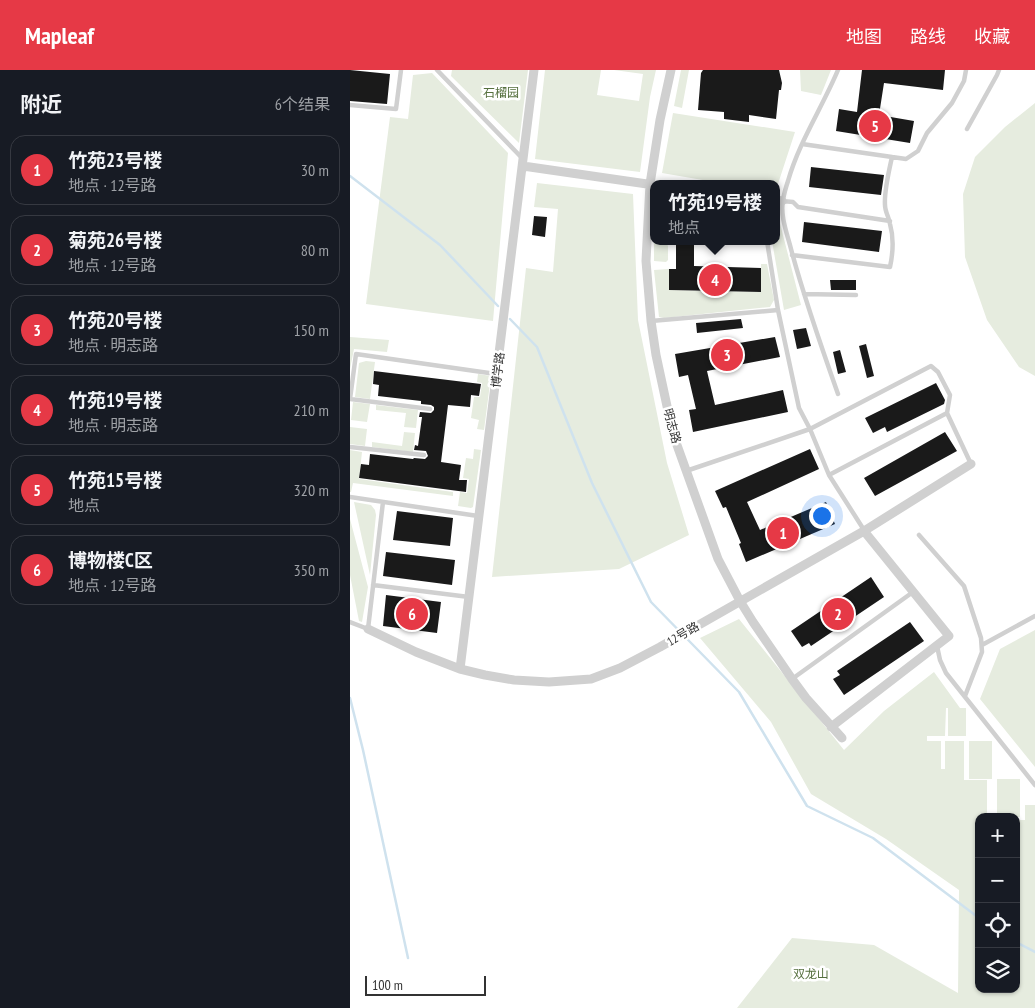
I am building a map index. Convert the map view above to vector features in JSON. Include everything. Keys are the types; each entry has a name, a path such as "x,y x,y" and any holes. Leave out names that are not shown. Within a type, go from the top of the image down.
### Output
{"street":[{"name":"博学路","path":"460,669 534,70"},
{"name":"明志路","path":"652,180 660,120 671,70"},
{"path":"523,163 650,184"},
{"name":"明志路","path":"650,210 646,261 651,322 673,434 686,471 718,559 740,601 806,698 842,738"},
{"name":"12号路","path":"368,628 416,652 460,669 485,675 514,680 550,682 591,678 620,668 672,640 864,531 971,464"},
{"path":"831,727 949,636 864,531"}],"lane":[{"path":"350,105 396,109 401,70"},
{"path":"437,70 523,163"},
{"path":"780,198 802,144 838,70"},
{"path":"802,144 906,159 918,151 927,132 952,103 964,81 966,70"},
{"path":"967,129 999,70"},
{"path":"792,255 890,267 893,249 890,221 884,204 892,157"},
{"path":"780,200 793,202 798,207 890,221"},
{"path":"780,205 792,255 818,339 838,394"},
{"path":"768,245 778,310 799,408 829,475 864,531"},
{"path":"804,294 856,294"},
{"path":"651,322 778,310"},
{"path":"430,409 350,399 356,354 497,374"},
{"path":"686,471 810,429 931,366 938,372 950,395 947,413 971,464"},
{"path":"829,475 947,413"},
{"path":"350,447 424,455"},
{"path":"350,497 478,516"},
{"path":"350,622 368,628 383,502"},
{"path":"920,535 964,586 981,638 982,652 965,696"},
{"path":"374,585 469,597"},
{"path":"792,679 914,592"},
{"path":"982,645 1035,616"},
{"path":"937,646 940,660 946,673 1035,785"}],"green space":[{"name":"石榴园","path":"452,70 528,70 519,143 451,76"},
{"path":"545,70 601,70 597,95 639,101 643,74 614,70 656,70 650,97 640,172 535,159"},
{"path":"681,70 689,70 682,108 674,106"},
{"path":"800,70 831,70 821,95 801,91"},
{"path":"432,73 508,153 493,321 366,304 390,117 408,119 413,75"},
{"path":"1035,103 1035,376 1019,367 987,320 965,257 963,194 975,157 1005,127"},
{"path":"673,113 795,132 779,180 703,180 662,173"},
{"path":"537,183 633,194 638,320 667,463 689,535 619,569 492,577 526,268 553,272 558,209 534,207"},
{"path":"780,224 801,305 784,310 773,245 780,245"},
{"path":"654,245 667,245 668,260 666,262 654,261"},
{"path":"761,264 767,264 774,300 770,307 659,317 654,270 669,269 669,290 761,292"},
{"path":"350,337 389,340 387,352 354,349 350,369"},
{"path":"366,361 375,362 370,399 355,397 359,363"},
{"path":"478,374 491,376 484,430 477,429 479,420 471,418 474,397 480,397 482,383 477,382"},
{"path":"353,402 370,404 367,422 351,420"},
{"path":"376,405 418,410 416,428 404,427 406,413 376,410"},
{"path":"350,427 367,429 365,446 350,444"},
{"path":"404,432 415,433 413,452 372,447 372,442 402,446"},
{"path":"474,449 481,450 473,507 458,506 460,492 467,493 469,479 463,478 466,458 473,459"},
{"path":"350,450 362,452 359,479 453,492 453,496 353,483 350,492"},
{"path":"354,502 371,505 375,510 370,575"},
{"path":"350,519 368,587 362,622 359,621 350,575"},
{"name":"双龙山","path":"739,619 844,750 884,711 934,672 960,708 966,708 966,736 948,736 948,708 946,708 945,736 927,736 927,741 941,741 941,769 945,769 945,741 964,741 964,780 987,780 987,813 975,813 975,993 1020,993 1020,820 1025,820 1025,805 1035,805 1035,1008 737,1008 792,938 874,945 958,993 959,890 886,839 811,794 771,722 700,638"},
{"path":"1035,630 1035,767 980,699 1000,649"},
{"path":"969,741 992,741 992,779 969,779"},
{"path":"997,779 1020,779 1020,813 997,813"}],"building":[{"path":"350,70 390,74 387,104 350,101"},
{"path":"703,70 779,70 782,83 781,90 779,90 776,119 749,115 749,122 724,119 724,112 698,110 701,73"},
{"path":"862,70 945,70 943,90 884,83 879,115 914,121 910,143 836,131 839,109 857,112"},
{"path":"811,167 884,175 881,195 809,187"},
{"path":"534,216 547,217 545,237 532,235"},
{"path":"804,222 882,231 879,252 802,242"},
{"path":"676,245 694,245 694,266 761,268 761,292 669,290 669,269 676,269"},
{"path":"830,280 856,280 856,290 831,290"},
{"path":"741,319 743,328 697,333 696,323"},
{"path":"806,328 811,346 797,349 793,330"},
{"path":"775,337 780,357 707,371 715,405 783,390 788,412 693,432 689,410 696,409 688,375 679,377 675,354"},
{"path":"866,344 874,376 867,378 859,346"},
{"path":"840,350 846,372 838,374 833,352"},
{"path":"374,371 481,384 479,396 471,395 470,407 448,405 441,462 461,465 459,480 467,480 466,492 359,478 361,464 369,465 370,454 413,459 425,459 428,456 426,451 414,450 415,445 418,446 422,417 419,417 420,412 431,413 434,407 421,404 421,401 378,396 379,385 373,384"},
{"path":"936,383 945,400 944,404 887,432 885,427 873,433 865,418"},
{"path":"945,432 957,451 875,496 864,478"},
{"path":"810,449 819,469 747,502 760,530 826,502 835,524 746,562 739,544 741,543 726,507 723,508 715,491"},
{"path":"397,511 453,518 450,546 393,540"},
{"path":"386,552 455,560 452,585 383,576"},
{"path":"871,577 884,597 811,646 809,643 802,647 791,631"},
{"path":"386,595 441,602 437,633 383,626"},
{"path":"910,622 924,641 844,695 833,679 840,675 837,671"}],"waterway":[{"path":"350,176 440,245 498,306"},
{"path":"510,319 537,347 592,483 651,602 739,692 807,806 873,838 975,915"},
{"path":"350,698 408,958"},
{"path":"1020,944 1035,952"}],"place":[{"name":"竹苑15号楼","path":"875,126"},
{"name":"竹苑19号楼","path":"715,280"},
{"name":"竹苑20号楼","path":"727,355"},
{"name":"竹苑23号楼","path":"783,533"},
{"name":"博物楼C区","path":"412,614"},
{"name":"菊苑26号楼","path":"838,614"}]}
